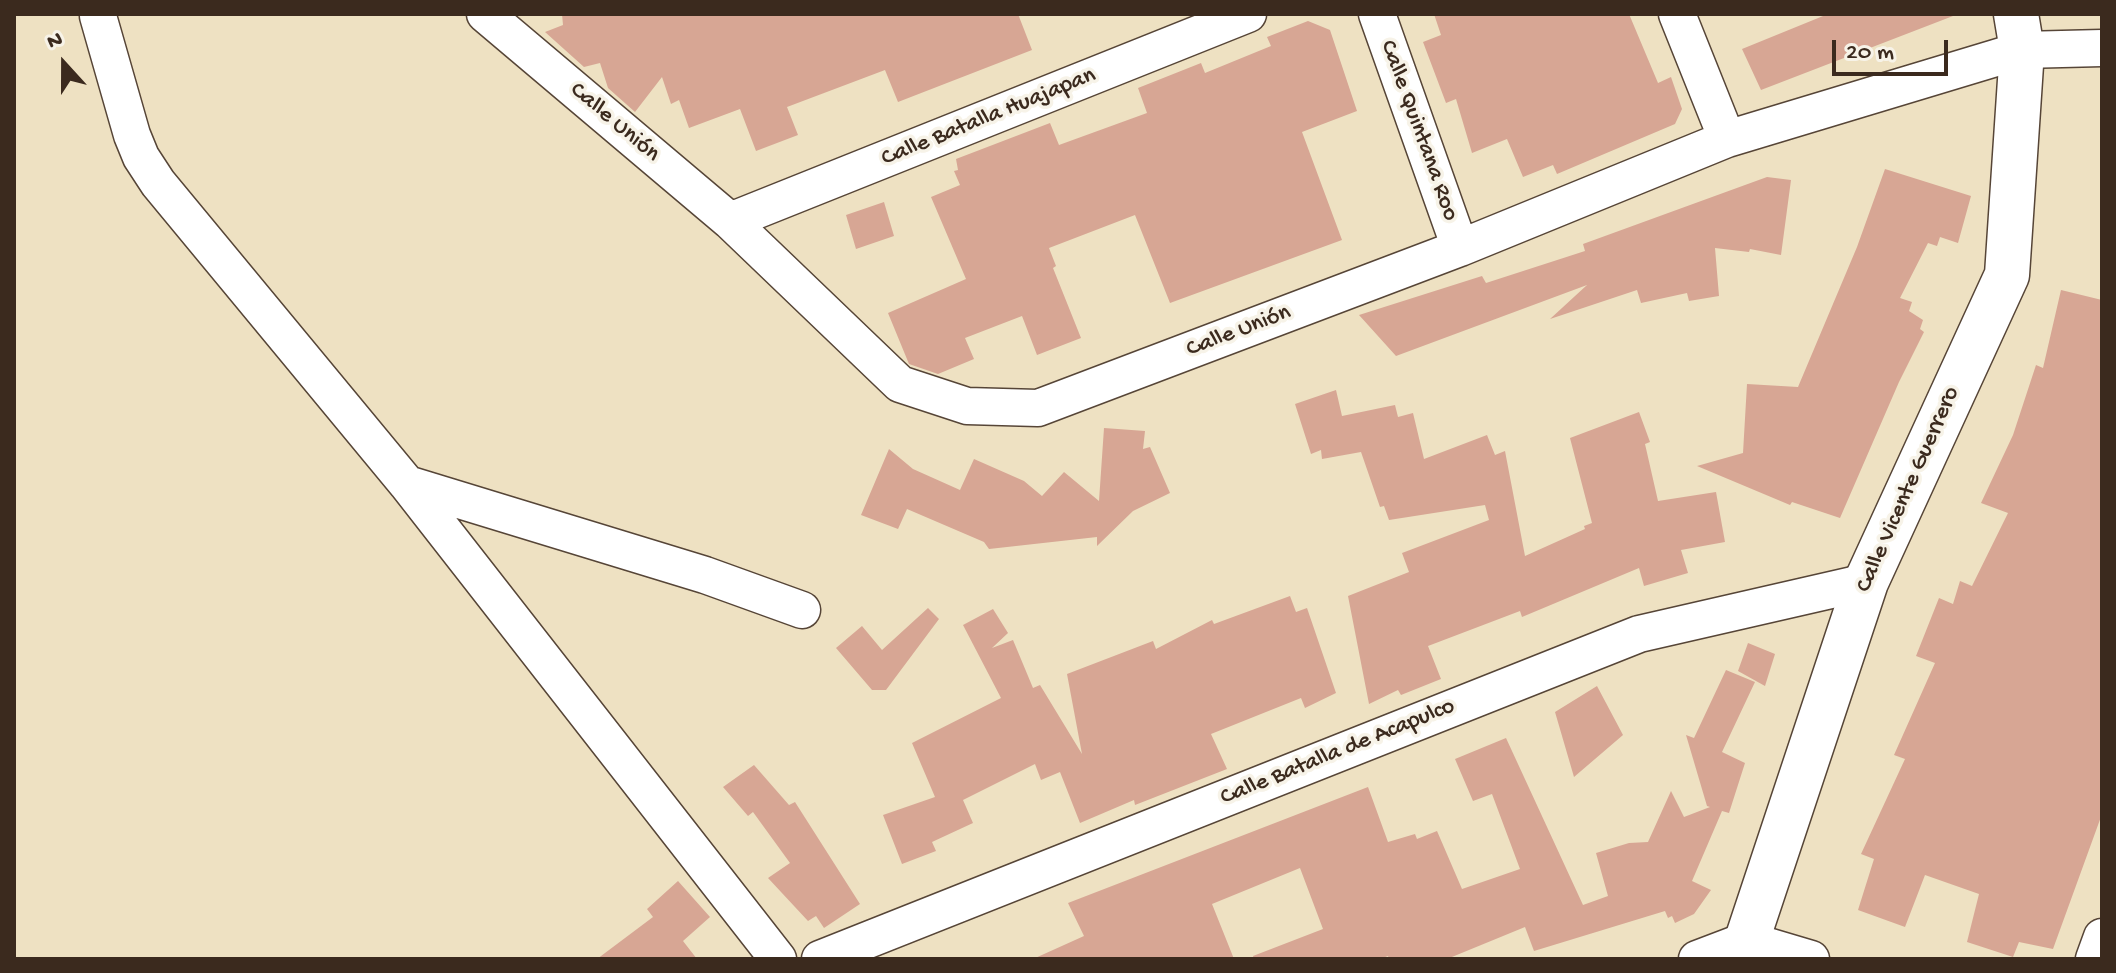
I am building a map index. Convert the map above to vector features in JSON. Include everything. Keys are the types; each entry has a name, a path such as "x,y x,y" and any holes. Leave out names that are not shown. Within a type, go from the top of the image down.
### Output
{"street":[{"name":"Calle Unión","path":"485,14 730,221 900,384 967,406 1038,408 1460,248 1727,139 2019,32 2102,48"},
{"name":"Calle Batalla Huajapan","path":"730,221 1248,14"},
{"name":"Calle Quintana Roo","path":"1377,14 1460,248"},
{"path":"1677,14 1727,139"},
{"path":"98,16 141,157 158,183 407,484 778,959"},
{"name":"Calle Vicente Guerrero","path":"1745,950 1866,582 2007,275 2019,32"},
{"path":"407,484 705,575 802,610"},
{"name":"Calle Batalla de Acapulco","path":"820,959 1639,634 1866,582"},
{"path":"2094,959 2102,937"},
{"path":"1697,959 1745,950 1811,959"}],"building":[{"path":"562,14 1018,14 1032,50 898,102 885,70 787,107 798,135 756,151 740,109 689,128 679,100 671,104 662,77 635,112 608,88 600,63 584,67 545,32 563,25"},
{"path":"1434,14 1629,14 1658,83 1671,77 1682,109 1675,124 1557,174 1553,165 1523,177 1507,139 1472,153 1456,99 1446,103 1423,42 1441,35"},
{"path":"1828,14 1953,16 1761,90 1742,49"},
{"path":"1308,21 1330,30 1357,111 1302,132 1342,240 1170,303 1135,215 1049,248 1056,266 1053,268 1081,338 1037,355 1022,316 965,338 974,359 938,374 909,364 888,313 966,279 931,197 960,185 954,171 958,170 956,159 1050,123 1059,145 1147,113 1138,88 1201,63 1205,73 1271,46 1267,37"},
{"path":"1885,169 1971,196 1958,243 1940,237 1937,246 1928,243 1900,298 1912,302 1909,311 1923,320 1920,329 1924,332 1840,518 1792,502 1790,505 1697,466 1743,453 1747,384 1798,387 1857,247"},
{"path":"1767,177 1791,180 1781,255 1750,249 1749,252 1715,248 1719,296 1689,301 1687,293 1641,303 1637,290 1550,319 1587,285 1396,356 1359,315 1482,276 1486,283 1585,251 1583,244"},
{"path":"884,202 894,236 856,249 846,215"},
{"path":"2061,290 2102,300 2102,814 2053,949 2019,942 2013,957 1967,942 1979,894 1925,875 1905,927 1858,910 1874,859 1861,854 1905,759 1894,755 1935,663 1916,656 1939,598 1953,604 1960,581 1972,586 2008,513 1981,503 2013,435 2036,365 2043,368"},
{"path":"1336,390 1342,416 1395,405 1398,417 1413,413 1424,459 1487,435 1495,455 1505,451 1525,556 1592,523 1570,438 1639,412 1650,442 1645,444 1658,501 1716,492 1725,542 1681,550 1688,573 1644,586 1639,568 1522,617 1520,611 1428,646 1441,679 1401,695 1398,690 1369,704 1348,596 1409,572 1402,553 1489,520 1485,505 1389,520 1384,506 1380,507 1361,452 1322,459 1321,450 1311,454 1295,404"},
{"path":"1104,428 1145,431 1143,449 1150,447 1170,493 1133,511 1097,546 1097,537 989,549 984,542 907,509 898,529 861,515 889,449 913,469 960,490 974,459 1024,481 1042,496 1064,472 1099,501"},
{"path":"1290,596 1296,612 1307,608 1336,693 1305,708 1301,698 1211,734 1227,769 1135,805 1134,800 1080,823 1060,772 1041,780 1035,764 963,800 973,823 932,842 936,851 902,864 883,815 935,797 912,743 1001,698 963,625 993,609 1008,633 992,648 1013,640 1033,688 1040,685 1082,754 1067,674 1153,641 1156,649 1212,620 1214,624"},
{"path":"928,608 939,619 886,690 872,690 836,648 862,626 882,650"},
{"path":"1748,643 1775,654 1765,686 1738,671"},
{"path":"1726,670 1755,682 1722,752 1745,763 1729,813 1722,811 1692,881 1711,890 1694,914 1675,923 1665,911 1534,951 1525,927 1447,959 1389,959 1388,956 1380,959 1254,959 1253,956 1323,929 1300,868 1212,904 1234,959 1033,959 1084,936 1068,903 1368,787 1388,842 1415,834 1417,839 1437,831 1462,889 1520,869 1492,794 1473,801 1455,759 1506,738 1583,905 1608,896 1596,853 1629,843 1648,842 1671,791 1684,817 1710,807 1707,806 1686,735 1694,738"},
{"path":"1597,686 1623,735 1574,777 1555,712"},
{"path":"754,765 789,805 795,802 860,904 824,928 816,916 808,921 768,878 790,863 753,812 748,816 723,787"},
{"path":"678,881 710,917 683,941 697,959 597,959 653,917 647,909"}]}
